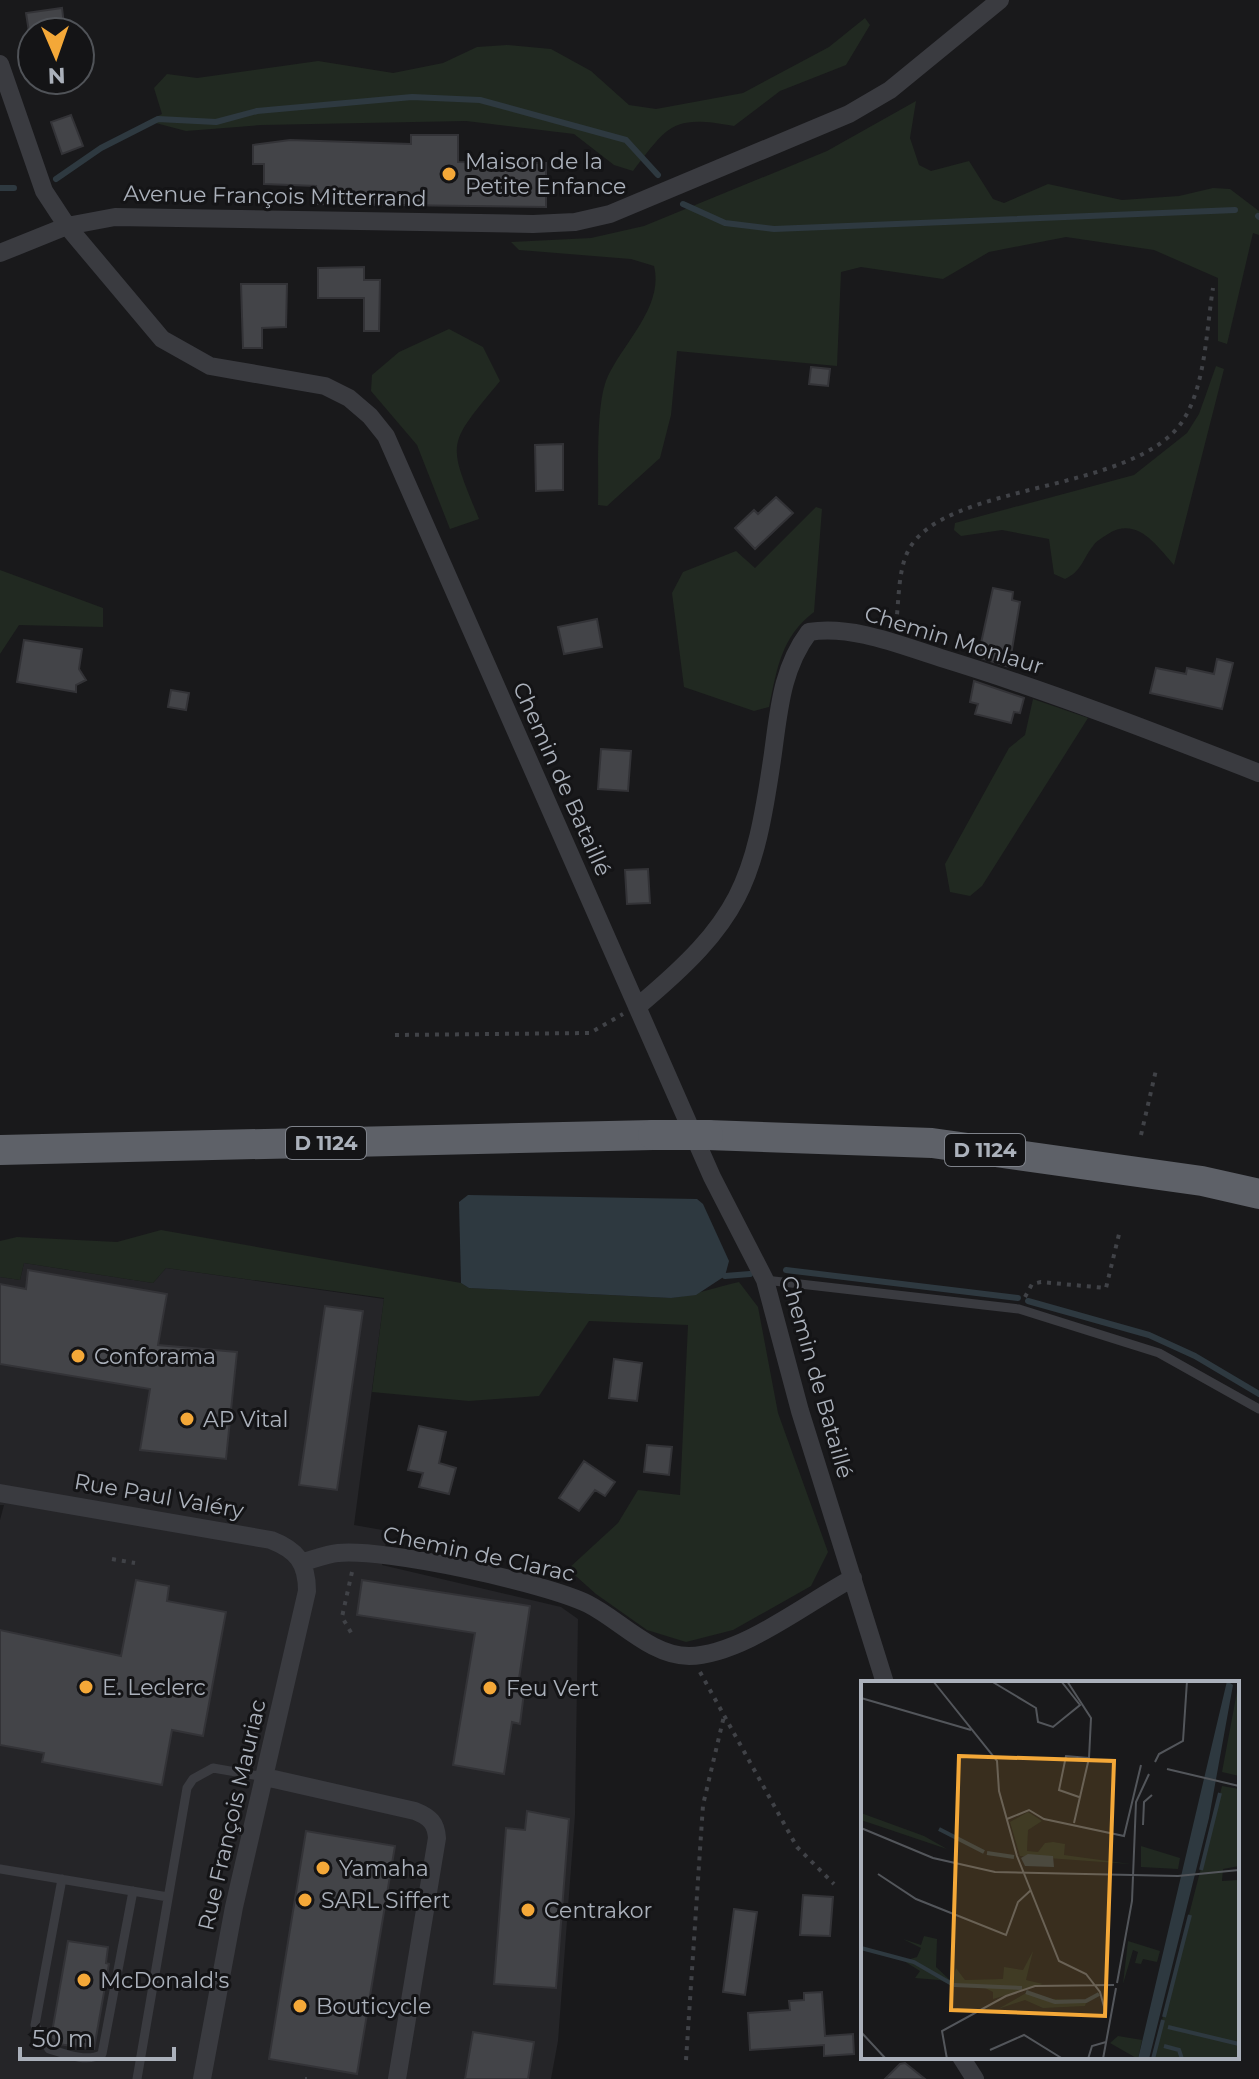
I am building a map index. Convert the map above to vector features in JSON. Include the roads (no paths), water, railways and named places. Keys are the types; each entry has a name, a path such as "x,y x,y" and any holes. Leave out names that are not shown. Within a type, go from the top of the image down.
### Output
{"highway":[{"name":"D 1124","path":"0,1150 708,1135 932,1143 1202,1181 1259,1194"}],"street":[{"name":"Avenue François Mitterrand","path":"0,253 67,226 115,217 533,224 575,222 610,214 849,114 890,90 1000,0"},
{"name":"Chemin de Bataillé","path":"0,64 44,191 67,226 162,339 186,356 210,366 325,386 349,398 370,416 386,436 712,1177 765,1280 800,1411 884,1681"},
{"name":"Chemin Monlaur","path":"637,1007 682,969 710,939 736,903 753,865 763,826 780,696 796,649 809,632 829,629 894,644 1032,687 1259,773"},
{"name":"Rue Paul Valéry","path":"0,1493 271,1540 289,1547 303,1562"},
{"name":"Chemin de Clarac","path":"303,1562 338,1553 389,1555 551,1590 588,1603 663,1650 691,1656 716,1652 741,1642 853,1578"},
{"name":"Rue François Mauriac","path":"202,2079 234,1907 307,1591 303,1562"},
{"path":"265,1777 415,1811 427,1816 436,1826 437,1838 397,2079"},
{"path":"962,2059 975,2079"}],"lane":[{"path":"765,1280 1019,1309 1159,1353 1259,1409"},
{"path":"137,2079 187,1788 193,1779 213,1768 265,1777"},
{"path":"0,1869 168,1897"},
{"path":"62,1879 35,2025 49,2049 69,2056 92,2058 102,2054 133,1891"}],"waterway":[{"path":"56,179 101,148 158,119 216,122 257,111 412,97 480,100 626,140 658,175"},
{"path":"0,188 14,188"},
{"path":"683,204 725,223 774,229 1235,210"},
{"path":"786,1270 1018,1298"},
{"path":"725,1276 750,1274"},
{"path":"1028,1301 1149,1335 1195,1356 1259,1394"}],"place":[{"name":"Maison de la Petite Enfance","path":"449,174"},
{"name":"Conforama","path":"78,1356"},
{"name":"AP Vital","path":"187,1419"},
{"name":"E. Leclerc","path":"86,1687"},
{"name":"Feu Vert","path":"490,1688"},
{"name":"Yamaha","path":"323,1868"},
{"name":"SARL Siffert","path":"305,1900"},
{"name":"Centrakor","path":"528,1910"},
{"name":"McDonald's","path":"84,1980"},
{"name":"Bouticycle","path":"300,2006"}]}
